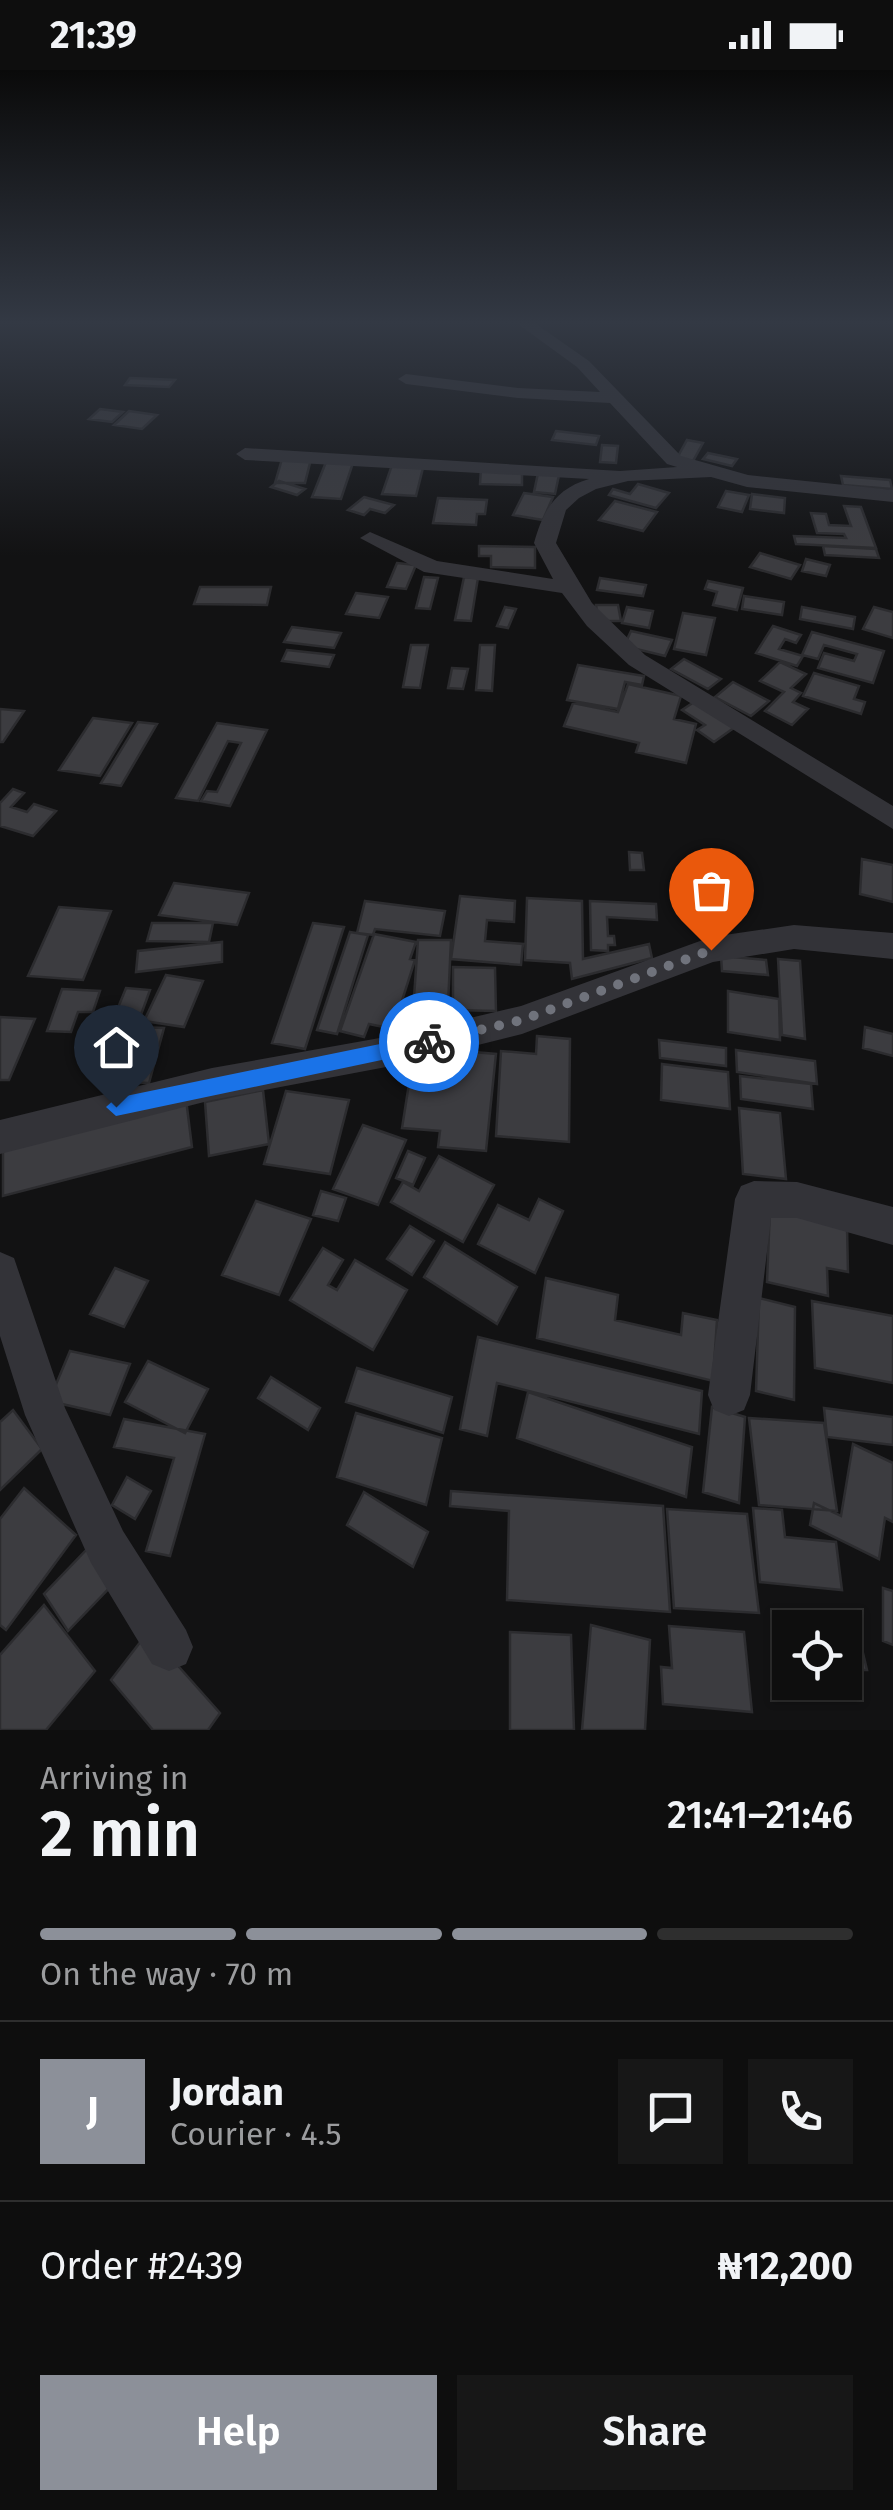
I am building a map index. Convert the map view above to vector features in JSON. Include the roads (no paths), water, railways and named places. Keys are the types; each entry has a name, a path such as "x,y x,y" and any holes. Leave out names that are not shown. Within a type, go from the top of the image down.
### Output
{"street":[{"path":"621,401 674,460 707,472"},
{"path":"245,454 620,475 707,472 893,496"},
{"path":"620,475 585,489 557,507 544,543 566,587 601,632 637,660 893,819"},
{"path":"370,538 432,567 566,587"},
{"path":"0,1137 212,1084 402,1049 522,1020 711,950 794,937 893,946"},
{"path":"728,1395 754,1199 797,1200 893,1226"},
{"path":"0,1272 46,1415 107,1546 169,1647"}]}
